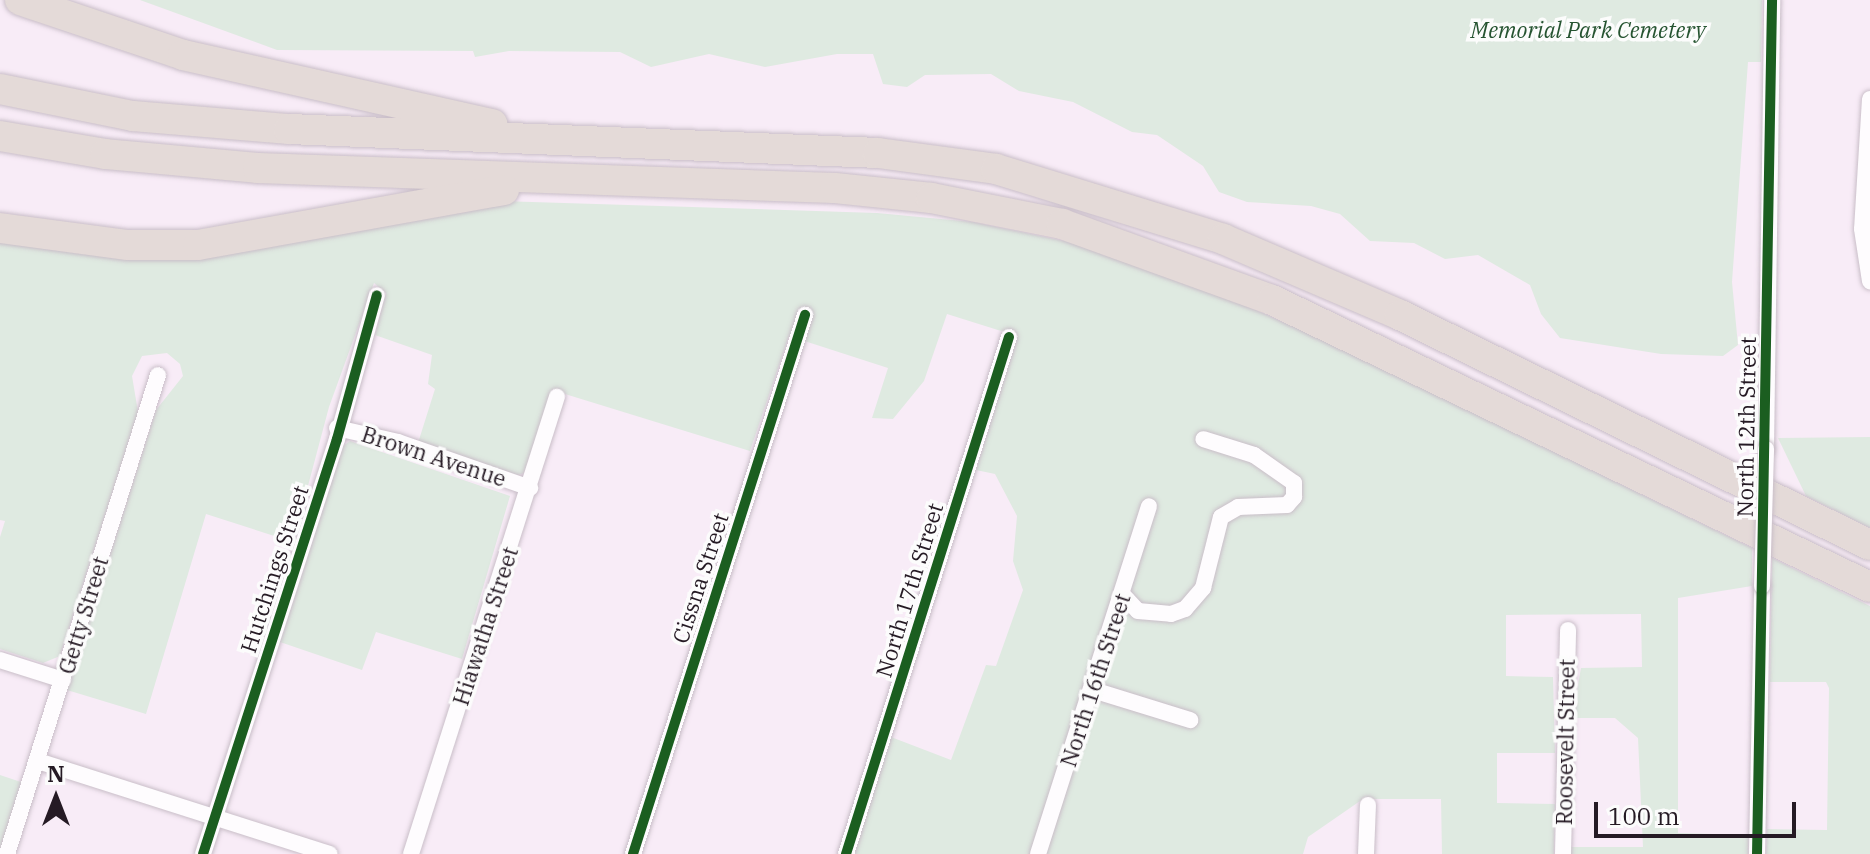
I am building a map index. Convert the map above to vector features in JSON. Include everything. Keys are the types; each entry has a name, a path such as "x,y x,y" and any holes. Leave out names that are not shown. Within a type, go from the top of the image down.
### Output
{"highway":[{"path":"20,0 183,55 568,140"},
{"path":"8,91 133,116 289,129 878,153 996,169 1122,204 1223,239 1400,315 1870,545"},
{"path":"2,137 105,154 258,168 849,190 931,198 1062,224 1272,300 1870,587"},
{"path":"0,228 128,245 198,245 569,179"}],"street":[{"name":"North 12th Street","path":"1757,854 1772,0"},
{"path":"1870,99 1862,229 1870,281"},
{"name":"Hutchings Street","path":"203,854 377,295"},
{"name":"Cissna Street","path":"633,854 805,315"},
{"name":"North 17th Street","path":"846,854 1009,337"},
{"name":"Getty Street","path":"7,854 158,375"},
{"name":"Hiawatha Street","path":"411,854 557,397"},
{"name":"Brown Avenue","path":"337,428 398,442 530,488"},
{"path":"1122,594 1138,611 1171,614 1185,609 1203,588 1221,517 1238,507 1287,505 1294,497 1294,483 1254,455 1203,439"},
{"name":"North 16th Street","path":"1038,854 1093,690 1149,506"},
{"name":"Roosevelt Street","path":"1563,854 1568,630"},
{"path":"0,660 63,680"},
{"path":"1093,690 1190,720"},
{"path":"38,761 330,854"},
{"path":"1366,854 1368,805"}],"green space":[{"name":"Memorial Park Cemetery","path":"140,0 1762,0 1761,62 1748,62 1732,282 1738,345 1723,356 1661,354 1560,338 1541,314 1530,285 1478,255 1445,259 1414,243 1370,241 1340,214 1311,206 1247,202 1219,192 1203,166 1157,135 1132,132 1073,102 1019,91 991,74 925,75 907,87 883,84 873,54 837,54 765,67 709,54 651,67 620,52 509,51 475,57 473,51 277,50"},
{"path":"503,201 877,213 973,222 1083,245 1214,292 1317,337 1752,548 1752,586 1678,598 1678,833 1749,835 1748,854 1571,854 1571,847 1643,847 1638,738 1615,718 1572,718 1581,668 1642,667 1641,614 1506,615 1506,676 1553,677 1555,753 1497,753 1497,803 1555,804 1554,854 1442,854 1441,799 1363,799 1308,837 1303,854 853,854 891,737 951,760 986,665 996,666 1023,590 1013,561 1017,516 995,474 976,470 1017,336 947,314 924,381 893,419 872,418 888,368 789,336 750,451 552,390 524,473 518,475 418,443 435,389 428,384 432,355 375,335 386,293 374,283 329,407 293,542 206,514 146,714 67,690 156,410 183,376 180,364 167,353 142,356 132,376 138,412 60,656 43,663 0,649 0,537 5,521 0,520 0,236 91,251"},
{"path":"1870,437 1870,528 1806,496 1778,438"},
{"path":"350,441 510,496 462,659 376,632 362,670 280,642 343,446"},
{"path":"1772,558 1870,606 1870,854 1766,854 1767,829 1827,830 1829,688 1826,682 1770,682"},
{"path":"0,775 21,782 0,850"}],"cycle path":[{"path":"1757,854 1772,0"},
{"path":"203,854 337,439 377,295"},
{"path":"633,854 805,315"},
{"path":"846,854 1009,337"}]}
